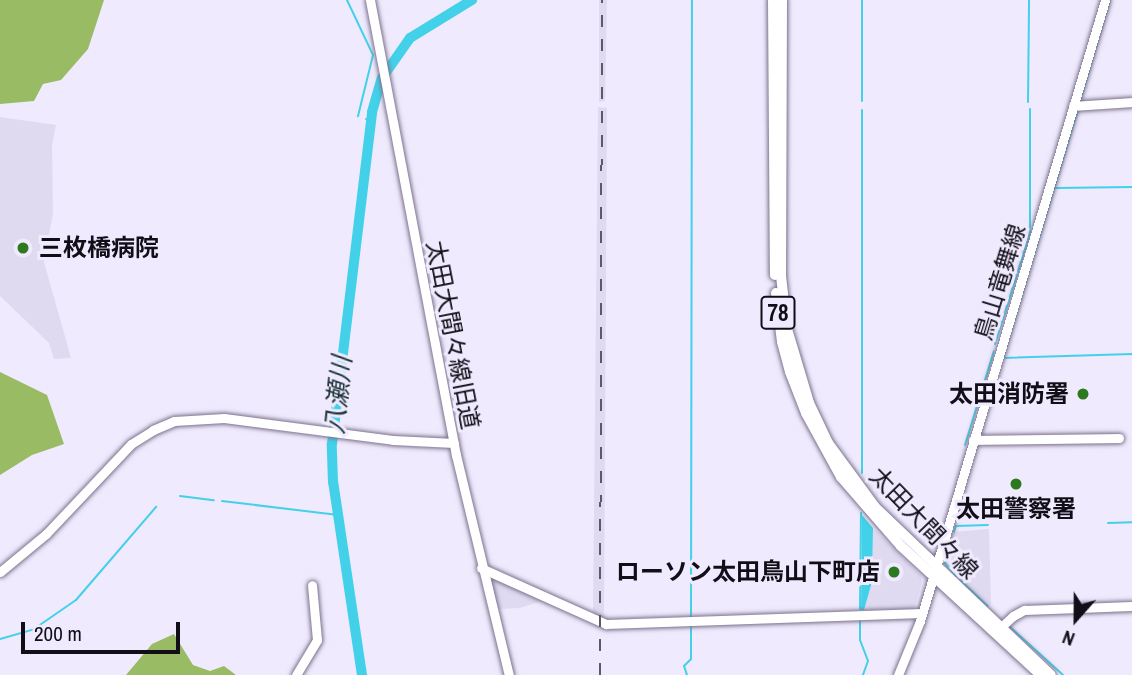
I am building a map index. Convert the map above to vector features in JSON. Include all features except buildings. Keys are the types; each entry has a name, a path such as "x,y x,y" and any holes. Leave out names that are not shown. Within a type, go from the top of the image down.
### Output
{"main road":[{"name":"太田大間々線","path":"774,0 775,278 785,354 806,413 841,477 901,546 1000,628 1051,675"},
{"name":"太田大間々線","path":"782,0 781,276 791,348 809,402 828,443 848,474 934,572 1041,675"}],"street":[{"name":"太田大間々線旧道","path":"370,0 454,443 481,568 509,675"},
{"name":"鳥山竜舞線","path":"898,675 922,613 1105,0"},
{"path":"1073,106 1132,102"},
{"path":"0,572 46,534 131,444 163,425 184,419 216,417 441,445 454,443"},
{"path":"1087,434 1119,438 974,437 1087,434"},
{"path":"481,568 606,624 922,613"},
{"path":"296,675 317,640 312,585"},
{"path":"1000,628 1015,614 1024,611 1132,606"}],"shaded area":[{"path":"599,0 607,0 605,101 599,102"},
{"path":"598,107 607,108 604,619 593,614"},
{"name":"三枚橋病院","path":"0,117 56,125 52,145 53,213 44,262 71,358 54,359 49,343 0,296"},
{"name":"ローソン太田鳥山下町店","path":"873,528 921,576 922,582 914,609 864,610 872,582"},
{"path":"989,529 989,605 956,577 947,563 955,539 951,537 953,532"},
{"path":"487,574 545,600 520,608 494,609"}],"green space":[{"path":"0,0 104,0 88,49 61,80 43,84 34,101 0,104"},
{"path":"0,372 47,395 64,444 32,455 0,475"},
{"path":"174,634 193,665 210,671 224,666 236,675 126,675 152,644"}],"water":[{"path":"862,515 873,528 872,582 864,610 861,610"}],"waterway":[{"name":"八瀬川","path":"347,0 373,55 358,116"},
{"name":"八瀬川","path":"362,675 333,482 332,444 372,112 382,78 410,38 472,0"},
{"path":"691,618 692,0"},
{"path":"862,0 862,101"},
{"path":"1028,102 1029,0"},
{"path":"1081,98 1110,0"},
{"path":"995,344 1030,233 1030,109"},
{"path":"862,110 862,473"},
{"path":"1029,271 1078,110"},
{"name":"八瀬川","path":"366,119 370,121"},
{"path":"1056,188 1132,187"},
{"path":"1018,308 1027,278"},
{"path":"1006,348 1017,311"},
{"path":"965,445 994,351"},
{"path":"1005,352 1003,358 1132,354"},
{"path":"180,496 214,500"},
{"path":"222,501 338,515"},
{"path":"0,639 34,629 76,600 156,507"},
{"path":"860,609 861,513"},
{"path":"1108,523 1132,522"},
{"path":"954,532 956,526 988,525"},
{"path":"952,538 945,563 956,576"},
{"path":"960,580 988,606"},
{"path":"860,620 860,640 868,661 863,675"},
{"path":"687,675 684,666 691,659 691,623"},
{"path":"1009,626 1063,675"}],"railway":[{"path":"600,675 602,0"}],"place":[{"name":"三枚橋病院","path":"23,248"},
{"name":"太田消防署","path":"1083,394"},
{"name":"太田警察署","path":"1016,484"},
{"name":"ローソン太田鳥山下町店","path":"894,572"}]}
